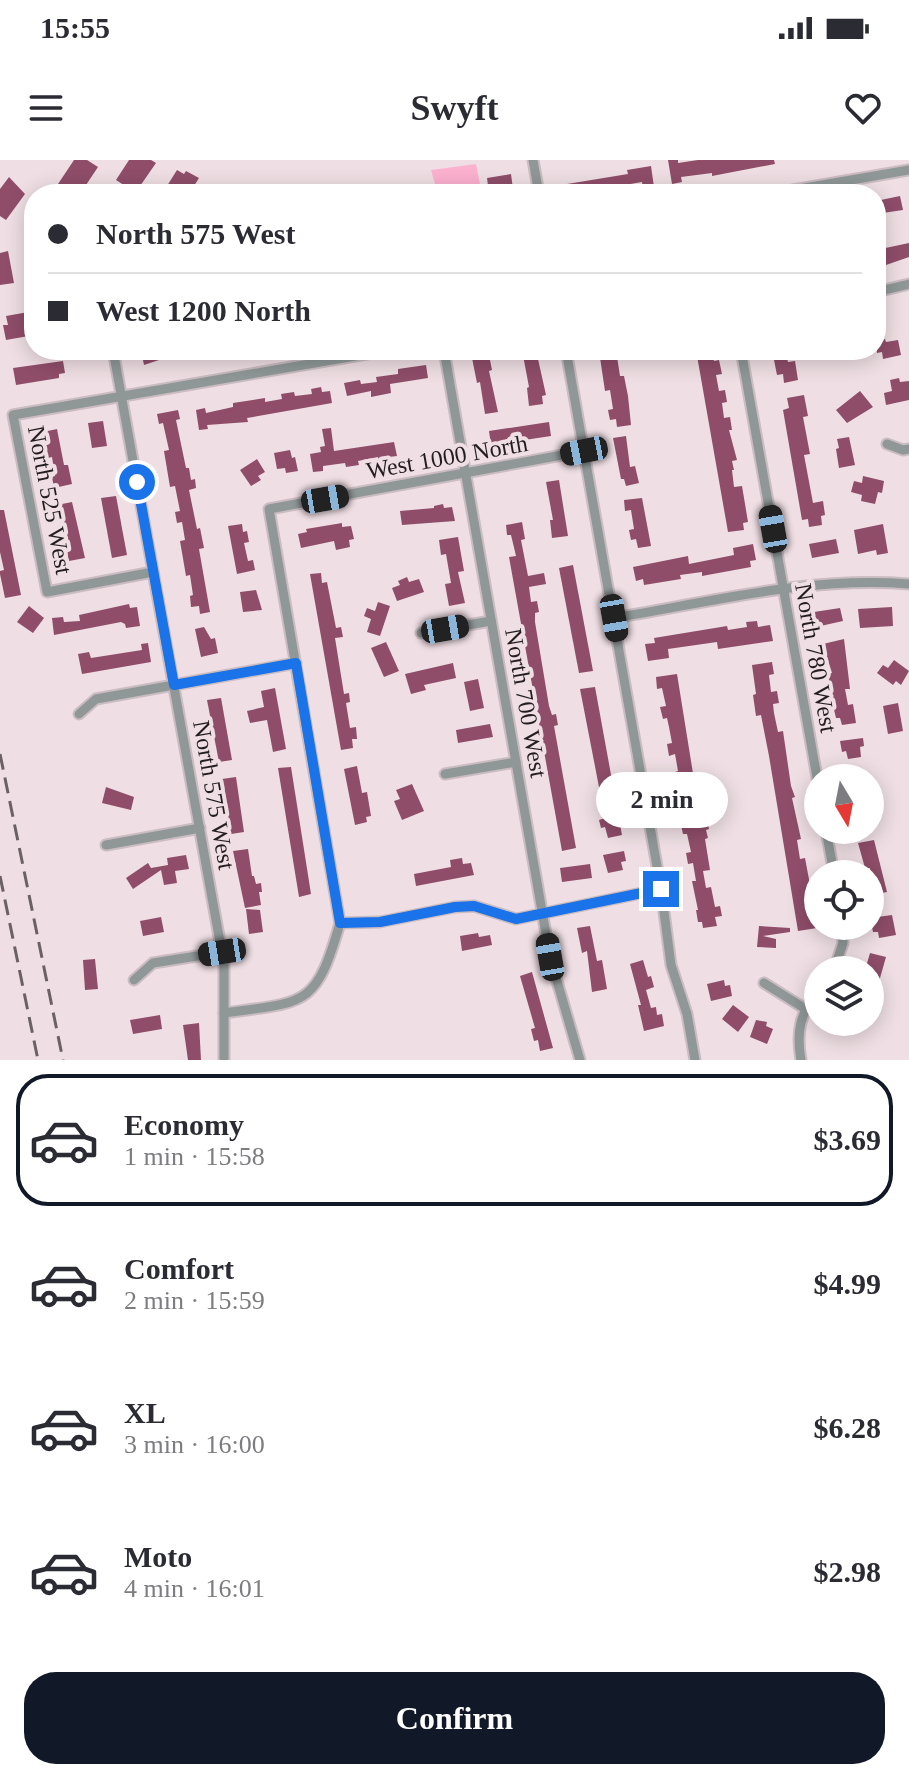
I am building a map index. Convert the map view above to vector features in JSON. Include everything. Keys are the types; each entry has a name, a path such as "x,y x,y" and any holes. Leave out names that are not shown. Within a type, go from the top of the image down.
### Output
{"street":[{"path":"533,160 537,184"},
{"path":"828,184 909,170"},
{"path":"886,290 909,284"},
{"name":"North 575 West","path":"115,360 222,952 224,1060"},
{"path":"121,396 332,360"},
{"name":"North 700 West","path":"446,360 550,957 580,1060"},
{"path":"568,360 661,889 671,965 687,1014 695,1060"},
{"name":"North 780 West","path":"743,360 815,764"},
{"name":"North 525 West","path":"121,396 13,415 47,592 153,572"},
{"path":"887,444 909,449"},
{"name":"West 1000 North","path":"296,663 269,509 584,451"},
{"path":"614,618 804,585 909,584"},
{"path":"421,633 491,621"},
{"path":"79,714 96,699 296,663 340,923 329,963 318,984 303,997 283,1005 224,1013"},
{"path":"445,774 516,762"},
{"path":"106,845 200,828"},
{"path":"340,923 380,922 474,906 516,919 661,889"},
{"path":"134,980 153,963 222,952"},
{"path":"764,983 804,1008 798,1030 801,1060"}],"shaded area":[{"path":"476,164 480,184 435,184 431,170"}],"building":[{"path":"74,160 87,160 98,167 87,184 58,184"},
{"path":"129,160 151,160 156,163 141,184 122,184 116,180"},
{"path":"668,160 678,160 678,163 774,160 775,164 712,176 712,173 681,177 682,182 672,184"},
{"path":"651,166 654,184 567,184 628,174 627,170"},
{"path":"177,170 199,178 195,184 168,184"},
{"path":"511,174 512,184 488,184 487,178"},
{"path":"9,177 24,193 6,220 0,216 0,189"},
{"path":"900,196 903,210 886,213 886,199"},
{"path":"909,243 909,257 886,265 886,248"},
{"path":"8,251 14,283 0,285 0,253"},
{"path":"24,313 24,337 6,340 3,325 8,325 6,316"},
{"path":"898,340 901,355 886,358 886,342"},
{"path":"472,360 490,360 492,370 489,371 498,412 485,414 480,382 477,383"},
{"path":"524,360 538,360 546,395 542,396 543,404 529,406"},
{"path":"600,360 618,360 620,376 624,376 631,425 617,427 616,419 610,420 608,410 613,409 610,390 605,391"},
{"path":"698,360 719,360 722,374 716,375 719,391 725,390 727,402 722,403 724,418 730,417 732,430 729,430 737,460 732,461 734,487 742,486 748,522 743,523 744,530 728,532"},
{"path":"774,360 795,361 798,380 784,383 783,374 777,375"},
{"path":"63,361 65,373 59,374 59,378 16,385 13,368"},
{"path":"426,365 428,378 390,384 391,393 371,397 371,391 347,396 344,383 360,380 361,384 377,382 376,377 398,374 398,369"},
{"path":"899,378 900,382 909,381 909,400 886,405 884,393 892,391 890,380"},
{"path":"321,387 322,392 330,391 332,403 247,418 248,422 207,425 208,429 199,430 196,410 205,408 206,413 233,407 233,403 282,399 281,394 294,392 295,396 312,394 311,389"},
{"path":"860,391 873,407 847,423 836,410"},
{"path":"804,395 808,416 803,417 810,454 804,455 813,503 823,501 825,515 821,516 822,525 809,527 808,519 802,520 783,410 789,408 787,398"},
{"path":"178,410 180,419 176,420 186,468 189,468 191,480 195,479 196,488 189,490 204,548 199,549 210,612 200,614 199,606 191,607 190,575 186,576 180,541 185,540 182,522 177,523 175,512 180,511 175,486 170,487 164,451 169,450 163,423 159,424 157,414"},
{"path":"103,421 107,446 92,448 88,423"},
{"path":"549,422 551,436 491,445 489,431"},
{"path":"331,428 334,451 394,442 397,456 379,464 378,457 358,461 359,465 323,466 323,471 313,472 310,454 321,452 320,447 325,446 322,429"},
{"path":"57,429 64,465 68,465 72,484 54,488 52,457 48,458 43,432"},
{"path":"626,436 630,467 635,466 639,483 626,486 624,479 621,479 613,438"},
{"path":"849,437 855,465 839,468 837,439"},
{"path":"290,450 298,471 286,473 285,468 277,469 274,453"},
{"path":"257,459 265,472 258,476 261,480 251,486 240,470"},
{"path":"863,476 884,481 882,493 878,492 875,504 861,501 862,495 851,492 854,481 862,483"},
{"path":"559,480 568,536 552,538 550,520 553,520 546,482"},
{"path":"116,496 127,555 112,558 101,498"},
{"path":"642,498 651,546 638,548 636,539 631,540 629,530 634,529 631,510 625,511 624,500"},
{"path":"72,502 85,558 69,561 60,541 64,541 57,505"},
{"path":"443,504 444,508 452,507 455,521 402,525 400,511 434,508"},
{"path":"0,510 4,510 21,595 5,598 0,574 4,570 0,552"},
{"path":"522,522 525,539 521,540 528,576 544,573 546,584 529,587 531,602 537,601 539,612 535,613 535,622 549,706 552,715 556,714 558,725 554,726 576,848 562,851 509,557 516,556 506,525"},
{"path":"342,523 342,527 351,526 354,539 349,540 350,547 336,550 334,541 301,548 298,534 307,532 306,529"},
{"path":"242,524 249,542 244,543 248,561 253,560 255,570 237,574 228,526"},
{"path":"883,524 888,553 877,555 876,550 858,554 854,530"},
{"path":"458,537 464,571 458,572 465,603 449,606 445,584 451,583 446,554 441,555 439,540"},
{"path":"836,539 839,553 812,558 809,544"},
{"path":"753,544 756,560 750,561 751,567 702,576 702,572 680,575 681,579 644,585 643,579 636,581 633,567 688,556 689,564 734,555 733,548"},
{"path":"573,565 593,671 579,673 559,568"},
{"path":"321,573 322,583 327,582 336,628 341,627 343,637 335,638 344,694 349,693 350,702 346,703 350,728 356,727 357,739 352,739 353,748 341,750 310,574"},
{"path":"407,577 409,582 419,579 424,592 397,601 392,588"},
{"path":"256,590 262,610 243,612 240,592"},
{"path":"378,602 390,606 380,636 367,632 371,619 364,616 367,608 375,611"},
{"path":"129,604 130,608 137,607 140,626 126,628 121,622 54,635 52,618 63,617 64,622 80,621 79,615"},
{"path":"29,606 44,618 33,633 17,622"},
{"path":"892,607 893,626 860,628 858,609"},
{"path":"840,608 843,621 816,627 814,612"},
{"path":"757,621 758,627 770,625 773,641 718,649 717,642 668,649 669,658 648,661 645,644 655,643 654,638 727,626 728,630 747,627 746,622"},
{"path":"204,627 211,639 215,638 218,653 201,657 195,629"},
{"path":"844,639 850,689 845,689 848,705 853,704 856,723 842,725 840,718 836,718 832,701 828,674 832,673 823,644"},
{"path":"386,642 399,671 384,677 371,648"},
{"path":"148,643 151,662 82,674 78,654 89,652 91,658 142,650 141,644"},
{"path":"894,660 909,671 901,685 896,681 893,685 877,673 883,665 888,668"},
{"path":"772,662 774,674 769,675 771,692 777,691 779,703 773,704 774,713 778,732 783,731 795,797 792,798 801,839 797,840 800,859 805,860 804,930 798,931 761,715 756,716 752,665"},
{"path":"453,663 456,678 424,685 426,690 411,694 405,674"},
{"path":"677,674 696,792 702,821 707,820 709,829 706,830 708,838 705,839 710,870 703,871 706,888 711,887 715,907 720,906 722,916 715,917 717,926 703,928 702,922 698,922 696,910 693,863 688,864 686,853 691,852 687,834 683,834 681,825 688,824 685,805 678,806 672,773 678,771 675,754 669,756 667,744 672,743 667,718 663,719 660,707 666,706 662,688 657,689 656,677"},
{"path":"478,679 484,708 470,711 464,682"},
{"path":"595,687 622,835 608,838 599,820 605,818 580,689"},
{"path":"275,688 286,749 273,752 267,720 250,723 247,711 264,707 261,691"},
{"path":"221,698 232,760 219,762 207,700"},
{"path":"898,703 903,731 888,734 883,706"},
{"path":"490,724 493,737 458,743 456,730"},
{"path":"863,738 861,757 848,759 846,751 842,752 840,741"},
{"path":"357,766 362,793 367,792 371,816 366,817 367,822 355,825 344,769"},
{"path":"291,767 311,894 299,897 278,768"},
{"path":"236,777 244,832 231,834 222,779"},
{"path":"412,784 424,811 402,820 394,801 400,799 396,790"},
{"path":"106,787 134,797 131,810 102,803"},
{"path":"858,844 875,844 879,860 863,860"},
{"path":"248,849 252,876 256,884 261,883 262,892 259,892 261,905 245,908 233,851"},
{"path":"624,851 626,861 621,862 623,870 608,873 603,855"},
{"path":"186,855 189,869 175,871 177,883 164,885 161,870 133,889 126,878 148,863 151,868 168,865 167,858"},
{"path":"462,858 463,864 471,863 474,875 416,886 414,874 451,867 450,860"},
{"path":"590,864 592,878 562,882 560,868"},
{"path":"246,909 260,910 263,932 249,934"},
{"path":"892,915 896,935 884,937 884,916"},
{"path":"161,917 164,932 143,936 140,921"},
{"path":"590,926 597,961 602,960 607,989 592,992 587,951 582,953 577,928"},
{"path":"759,926 790,928 790,932 763,936 776,939 776,948 757,947"},
{"path":"478,933 479,937 490,935 492,945 462,951 460,936"},
{"path":"95,959 98,989 85,990 83,960"},
{"path":"643,960 654,987 646,990 651,1008 656,1007 657,1015 662,1014 664,1026 644,1031 630,964"},
{"path":"532,972 553,1048 540,1051 538,1040 534,1041 531,1029 535,1028 520,976"},
{"path":"724,980 725,986 730,985 732,996 711,1001 707,984"},
{"path":"733,1005 749,1017 738,1032 722,1019"},
{"path":"160,1015 162,1029 133,1034 130,1020"},
{"path":"756,1020 767,1022 766,1026 773,1029 767,1044 750,1037"},
{"path":"199,1023 201,1060 188,1060 183,1025"}],"railway":[{"path":"0,754 63,1060"},
{"path":"0,876 38,1060"}],"route":[{"path":"137,482 174,685 296,663 340,923 380,922 474,906 516,919 661,889"}]}
